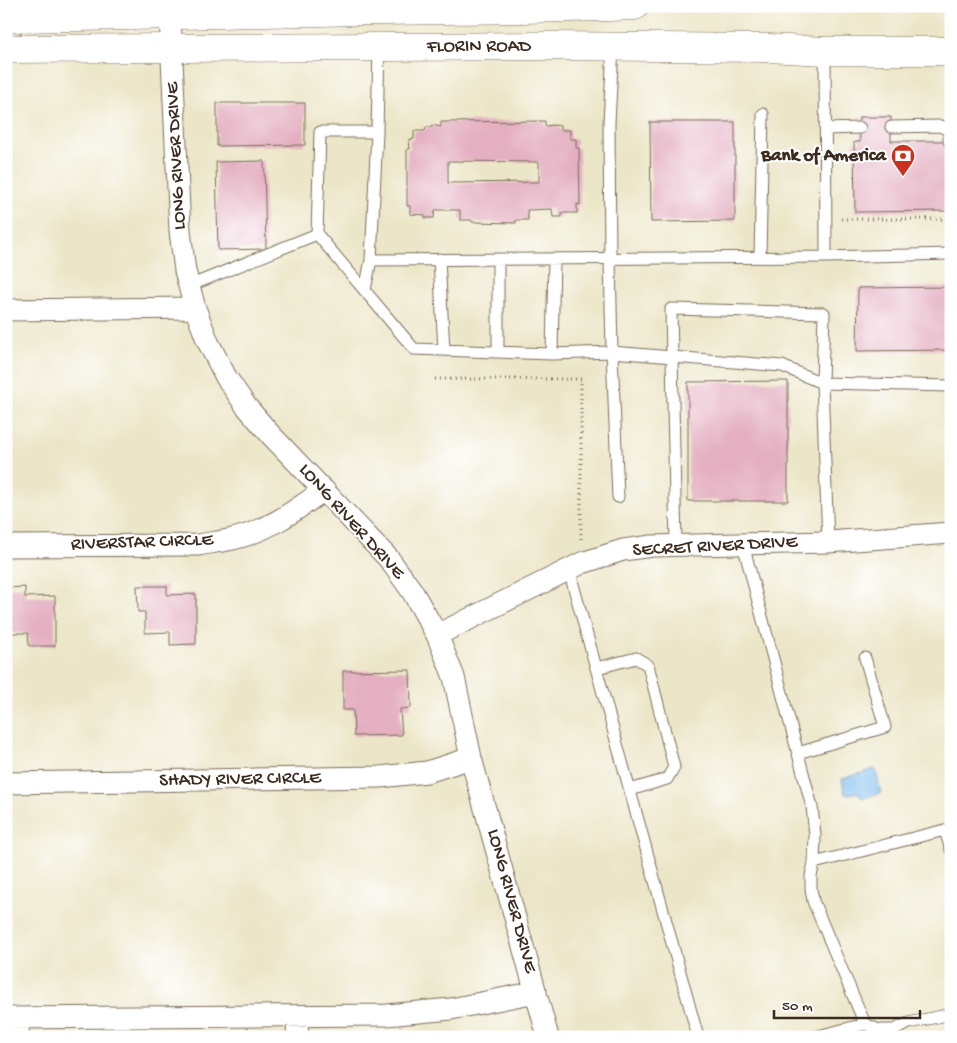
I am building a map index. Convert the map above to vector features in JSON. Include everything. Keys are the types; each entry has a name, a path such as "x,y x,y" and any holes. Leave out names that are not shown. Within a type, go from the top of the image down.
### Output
{"main road":[{"name":"FLORIN ROAD","path":"6,18 170,16 310,9 635,6"},
{"name":"FLORIN ROAD","path":"6,49 613,47 951,51"}],"street":[{"name":"LONG RIVER DRIVE","path":"170,16 180,230 185,270 195,308 208,342 226,377 246,406 389,560 412,591 437,635 454,677 471,758 548,1037"},
{"path":"6,310 195,308"},
{"name":"RIVERSTAR CIRCLE","path":"6,546 198,545 229,540 275,523 324,490"},
{"name":"SECRET RIVER DRIVE","path":"437,635 582,564 623,550 652,546 828,542 951,533"},
{"name":"SHADY RIVER CIRCLE","path":"6,782 380,777 427,772 471,758"},
{"path":"14,1024 298,1027 387,1015 451,1009 536,992"}],"lane":[{"path":"365,290 370,260 377,132 379,47"},
{"path":"613,47 609,123 610,258 618,497"},
{"path":"825,51 826,257"},
{"path":"760,258 763,114"},
{"path":"891,127 941,126 949,131 949,141"},
{"path":"826,128 860,128"},
{"path":"377,132 320,132 318,234 414,349 552,354 612,352 672,356 782,366 822,383 951,386"},
{"path":"189,286 318,234"},
{"path":"370,260 760,258 951,254"},
{"path":"439,259 444,350"},
{"path":"498,259 498,352"},
{"path":"552,354 554,259"},
{"path":"676,546 671,309 824,313 822,383 828,542"},
{"path":"743,544 812,807 816,835 811,876 813,901 865,1024"},
{"path":"569,570 698,1037"},
{"path":"597,668 636,658 648,664 674,767 667,779 630,790"},
{"path":"798,753 885,727 865,658"},
{"path":"814,863 945,830 951,850"},
{"path":"814,1037 865,1024 879,1030 894,1030 909,1023 951,1014"}],"path":[{"path":"835,219 947,218 951,220"},
{"path":"435,379 581,379 581,541"}],"water":[{"path":"876,770 881,793 864,798 858,792 845,794 842,779"}],"building":[{"path":"217,103 305,103 305,145 217,146"},
{"name":"Bank of America","path":"859,117 891,117 891,141 951,141 951,211 855,212 854,142 860,142"},
{"path":"545,121 545,126 554,125 560,126 560,130 570,130 570,139 576,139 576,148 579,148 580,205 577,204 577,213 562,213 562,217 553,217 552,209 527,210 528,220 516,220 516,223 460,220 460,210 435,210 434,218 410,214 410,206 407,206 407,149 410,149 409,140 414,139 414,131 425,131 426,127 432,127 432,125 441,127 441,122","holes":["448,161 539,162 539,182 448,183"]},
{"path":"650,122 735,122 735,221 651,222"},
{"path":"264,161 266,249 218,250 216,162"},
{"path":"951,287 951,350 857,351 858,288"},
{"path":"788,381 788,501 688,501 688,382"},
{"path":"137,586 167,586 167,595 196,594 196,644 170,645 170,632 145,633 145,612 138,612"},
{"path":"25,587 25,597 55,596 55,646 29,646 28,633 6,633 6,588"},
{"path":"410,670 411,708 400,709 402,735 354,736 353,710 343,710 343,671"}],"place":[{"name":"Bank of America","path":"903,177"}]}
